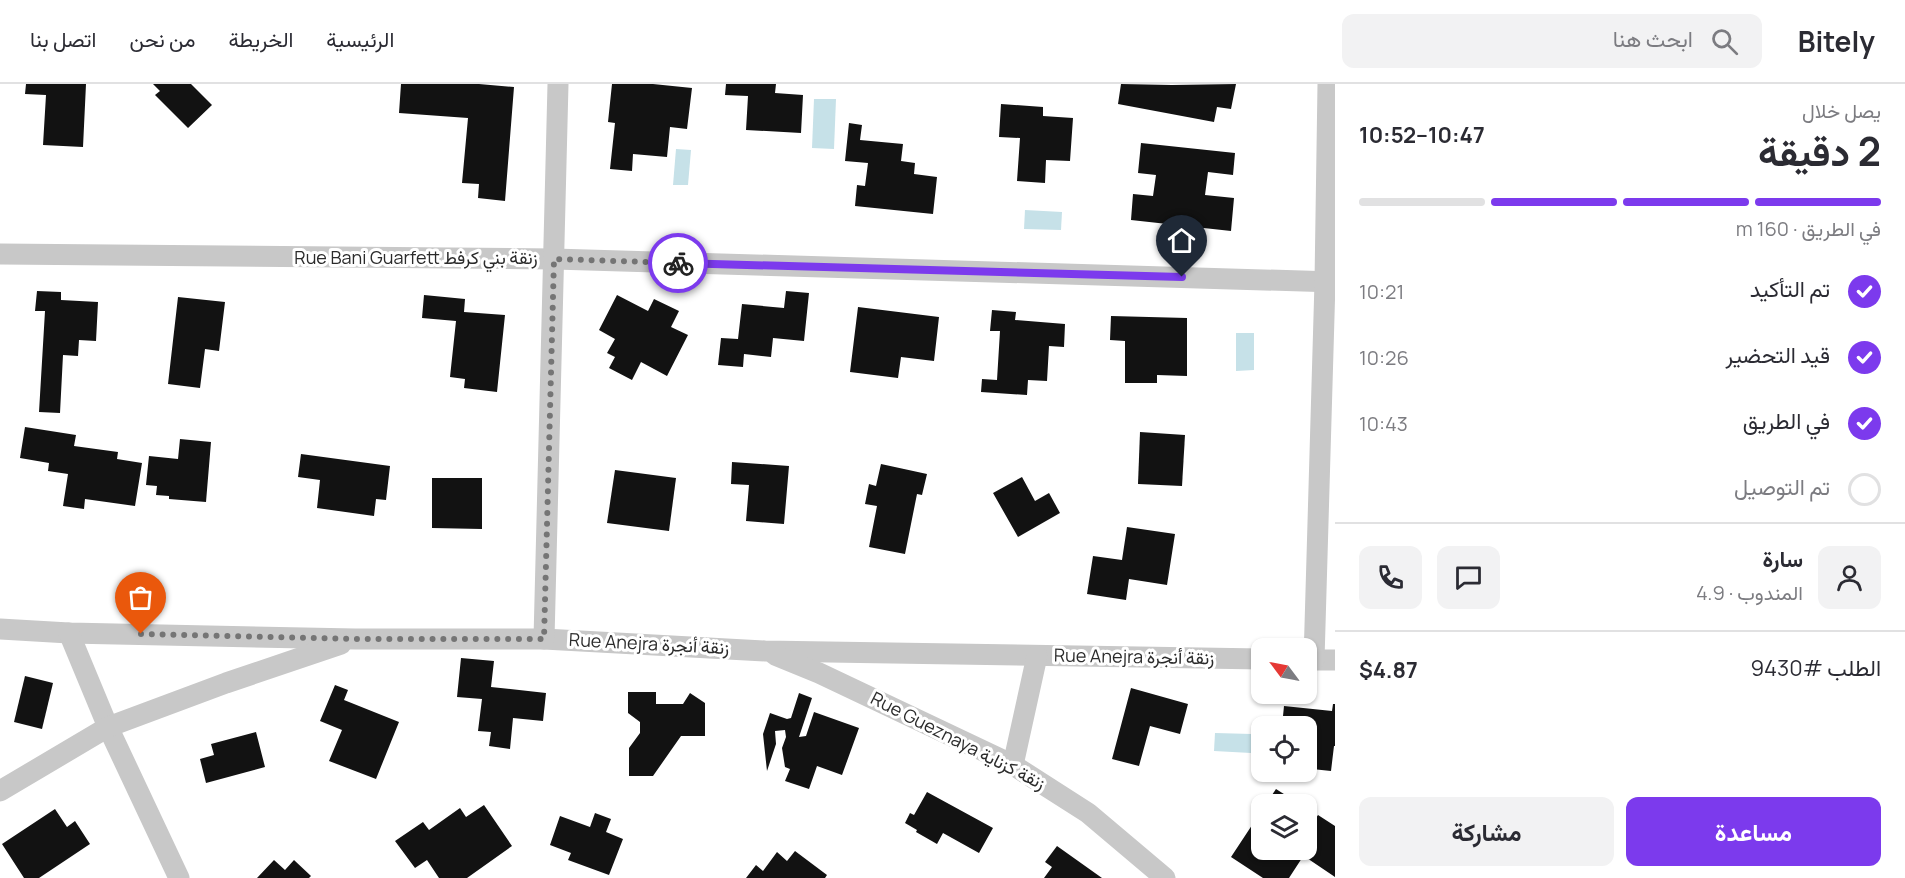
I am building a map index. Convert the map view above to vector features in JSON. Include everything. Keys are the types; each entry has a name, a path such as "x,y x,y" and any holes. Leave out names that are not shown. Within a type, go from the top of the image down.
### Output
{"street":[{"path":"544,639 558,84"},
{"path":"1318,660 1330,282 1328,84"},
{"name":"Rue Bani Guarfett زنقة بني كرفط","path":"0,254 554,259 1330,282"},
{"name":"Rue Anejra زنقة أنجرة","path":"0,629 69,633 356,639 544,639 765,651 1251,659"},
{"path":"69,633 108,727 179,878"},
{"path":"0,791 108,727 226,683 356,639"},
{"name":"Rue Gueznaya زنقة كزناية","path":"765,651 1013,765 1088,813 1165,878"},
{"path":"1013,765 1036,656"}],"water":[{"path":"814,99 836,99 834,149 812,148"},
{"path":"676,149 691,150 688,185 673,185"},
{"path":"1025,210 1062,212 1061,230 1024,229"},
{"path":"1236,333 1254,333 1254,370 1236,371"},
{"path":"1215,733 1251,734 1251,753 1214,751"}],"building":[{"path":"26,84 86,84 83,147 43,145 46,95 25,94"},
{"path":"153,84 191,84 212,105 188,128 155,95 160,91"},
{"path":"401,84 479,84 514,87 505,201 478,198 479,184 462,183 468,118 399,113"},
{"path":"612,84 653,84 692,88 687,129 670,127 667,157 633,154 632,171 610,169 615,123 608,122"},
{"path":"726,84 776,84 775,93 803,95 801,133 746,130 748,96 725,95"},
{"path":"1121,84 1236,84 1231,109 1217,107 1214,122 1118,104"},
{"path":"1001,104 1043,107 1043,116 1073,118 1070,161 1046,160 1045,183 1017,181 1020,138 999,137"},
{"path":"849,123 862,125 860,140 903,144 901,161 915,163 914,174 937,177 933,214 855,206 857,185 865,186 868,163 845,161"},
{"path":"1141,143 1235,153 1233,175 1208,172 1205,195 1234,198 1231,231 1131,220 1133,194 1153,196 1156,175 1138,173"},
{"path":"37,291 61,292 61,300 98,302 96,341 79,340 78,356 63,355 60,413 39,412 45,311 35,311"},
{"path":"786,291 809,293 804,341 773,338 771,357 744,354 743,367 718,365 721,338 738,339 742,304 784,308"},
{"path":"424,295 465,299 464,312 505,315 497,392 464,388 465,379 450,377 456,321 422,318"},
{"path":"617,295 648,311 654,299 679,311 671,327 688,335 667,376 641,362 632,380 609,368 615,357 607,353 615,339 599,330"},
{"path":"178,297 225,302 219,351 205,349 200,388 168,384"},
{"path":"858,307 939,317 934,361 901,357 898,378 850,372"},
{"path":"992,310 1016,312 1015,320 1065,324 1064,347 1049,346 1047,381 1028,380 1027,395 981,392 982,379 997,380 1000,331 990,331"},
{"path":"1111,316 1187,318 1187,376 1157,375 1157,383 1125,383 1125,341 1110,340"},
{"path":"25,427 76,435 74,446 118,452 117,459 142,463 135,506 85,499 84,509 63,506 68,474 48,471 49,463 20,458"},
{"path":"1140,432 1185,435 1182,486 1138,484"},
{"path":"180,439 211,442 206,502 169,499 169,496 156,495 157,486 146,485 149,456 178,459"},
{"path":"301,454 390,466 386,500 376,499 374,516 317,508 320,480 298,477"},
{"path":"732,462 789,466 784,524 746,521 749,485 731,484"},
{"path":"881,464 927,474 922,495 917,494 905,554 869,547 877,506 865,504 869,484 876,486"},
{"path":"615,470 676,478 669,531 607,523"},
{"path":"1022,477 1035,501 1049,493 1060,513 1018,537 993,493"},
{"path":"432,478 482,478 482,529 432,528"},
{"path":"1127,527 1175,534 1167,585 1129,579 1126,600 1087,594 1093,556 1122,560"},
{"path":"461,658 494,661 491,687 546,693 543,721 513,718 510,749 489,746 491,732 478,731 482,699 457,697"},
{"path":"25,676 53,683 42,729 14,722"},
{"path":"335,685 348,690 344,700 399,722 376,779 329,761 342,730 320,721"},
{"path":"1131,688 1188,704 1180,734 1150,726 1139,766 1112,759"},
{"path":"628,692 656,692 656,704 683,704 690,693 705,703 705,736 681,736 653,776 629,776 629,748 640,733 640,722 628,713"},
{"path":"799,693 812,698 799,737 806,736 814,712 859,728 842,775 817,766 809,789 785,781 790,769 785,767 782,748 786,737 785,730 775,731 776,744 767,771 763,734 770,713 787,719 791,718"},
{"path":"1333,704 1335,704 1335,746 1331,771 1317,770 1317,716 1283,716 1284,706 1332,711"},
{"path":"256,732 265,767 206,783 200,759 214,755 211,744"},
{"path":"1276,789 1284,794 1273,794"},
{"path":"927,792 993,828 979,853 943,833 937,844 905,823 910,813 914,815"},
{"path":"484,805 512,846 467,878 439,878 427,860 415,868 395,841 423,822 429,830 460,808 466,817"},
{"path":"55,809 67,827 75,821 90,844 39,878 24,878 2,844"},
{"path":"595,813 611,819 606,832 623,839 609,875 568,860 571,853 550,845 560,816 590,827"},
{"path":"1317,816 1335,826 1335,877 1310,860 1317,860"},
{"path":"1251,827 1251,860 1301,860 1289,878 1263,878 1231,857"},
{"path":"1057,846 1102,878 1044,878 1052,867 1045,862"},
{"path":"795,851 827,875 825,878 746,878 756,865 763,871 777,852 787,861"},
{"path":"274,860 285,870 294,860 311,876 309,878 257,878"}],"way so far":[{"path":"141,634 356,639 544,639 554,259 678,263"}],"route":[{"path":"678,263 1182,277"}]}
